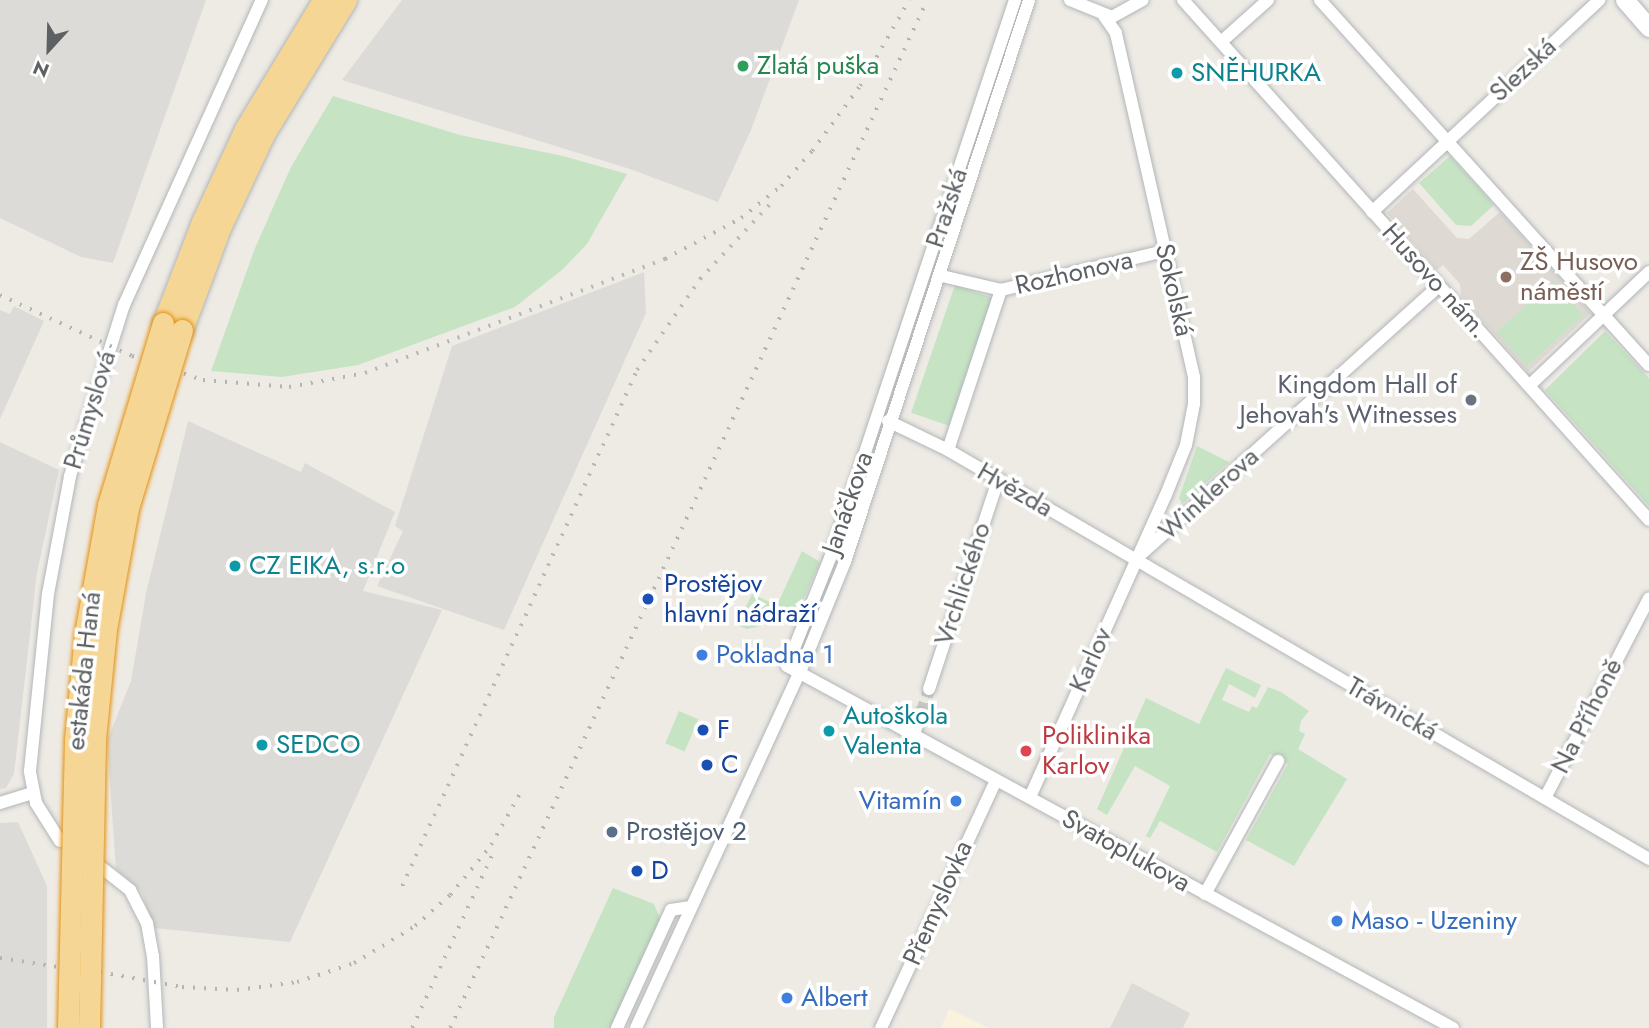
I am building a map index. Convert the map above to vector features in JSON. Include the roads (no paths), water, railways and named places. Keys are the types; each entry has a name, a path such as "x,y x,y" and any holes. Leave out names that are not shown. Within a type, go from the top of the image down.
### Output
{"highway":[{"path":"173,327 202,222 245,129 323,0"},
{"path":"173,327 264,134 346,0"},
{"name":"estakáda Haná","path":"68,1028 75,740 85,634 108,505 173,327"},
{"name":"estakáda Haná","path":"89,1028 95,739 106,629 128,508 173,327"}],"main road":[{"path":"1625,0 1649,28"}],"street":[{"name":"Průmyslová","path":"32,793 40,662 70,476 124,305 262,0"},
{"name":"Pražská","path":"878,415 1015,0"},
{"name":"Pražská","path":"942,276 1029,0"},
{"path":"1070,0 1104,16 1120,16 1143,0"},
{"name":"Husovo nám.","path":"1183,0 1649,520"},
{"path":"1221,43 1268,0"},
{"path":"1320,0 1649,365"},
{"name":"Slezská","path":"1372,212 1599,0"},
{"name":"Sokolská","path":"1104,16 1116,33 1194,377 1195,404 1178,466 1135,560"},
{"name":"Rozhonova","path":"942,276 1000,290 1166,251"},
{"path":"1530,385 1649,272"},
{"name":"Janáčkova","path":"636,1028 689,907 800,672 845,562 942,276"},
{"name":"Winklerova","path":"1135,560 1438,287"},
{"path":"948,450 1000,290"},
{"name":"Hvězda","path":"878,415 892,425 948,450 1135,560"},
{"name":"Janáčkova","path":"878,415 878,466"},
{"name":"Janáčkova","path":"800,672 787,666 830,558 878,415"},
{"name":"Vrchlického","path":"929,689 998,480"},
{"path":"830,558 845,562"},
{"name":"Karlov","path":"1030,797 1135,560"},
{"name":"Trávnická","path":"1135,560 1649,859"},
{"name":"Na Příhoně","path":"1545,798 1649,598"},
{"name":"Svatoplukova","path":"800,672 1453,1028"},
{"path":"914,734 921,714"},
{"path":"1205,894 1278,761"},
{"name":"Přemyslovka","path":"881,1028 996,780"},
{"path":"0,803 32,793 60,841"},
{"path":"102,869 130,890 146,923 153,956 157,1028"},
{"path":"617,1028 671,910 689,907"}],"tunnel":[{"path":"921,714 929,689"}],"railway":[{"path":"0,295 132,356 203,380 289,387 365,373 665,259 741,218 781,186 812,151 860,86 909,0"},
{"path":"450,1028 927,0"},
{"path":"402,886 637,370 700,279 771,203"},
{"path":"100,972 182,987 237,990 297,982 354,963 415,926 450,895 491,845 523,788"},
{"path":"412,1028 492,855"},
{"path":"0,958 59,967"}],"place":[{"name":"Zlatá puška","path":"743,66"},
{"name":"SNĚHURKA","path":"1177,73"},
{"name":"ZŠ Husovo náměstí","path":"1506,277"},
{"name":"Kingdom Hall of Jehovah's Witnesses","path":"1471,400"},
{"name":"CZ EIKA, s.r.o","path":"235,566"},
{"name":"Prostějov hlavní nádraží","path":"648,599"},
{"name":"Pokladna 1","path":"702,655"},
{"name":"F","path":"703,730"},
{"name":"Autoškola Valenta","path":"829,731"},
{"name":"SEDCO","path":"262,745"},
{"name":"Poliklinika Karlov","path":"1026,751"},
{"name":"C","path":"707,765"},
{"name":"Vitamín","path":"956,801"},
{"name":"Prostějov 2","path":"612,832"},
{"name":"D","path":"637,871"},
{"name":"Maso - Uzeniny","path":"1337,921"},
{"name":"Albert","path":"787,998"}]}
